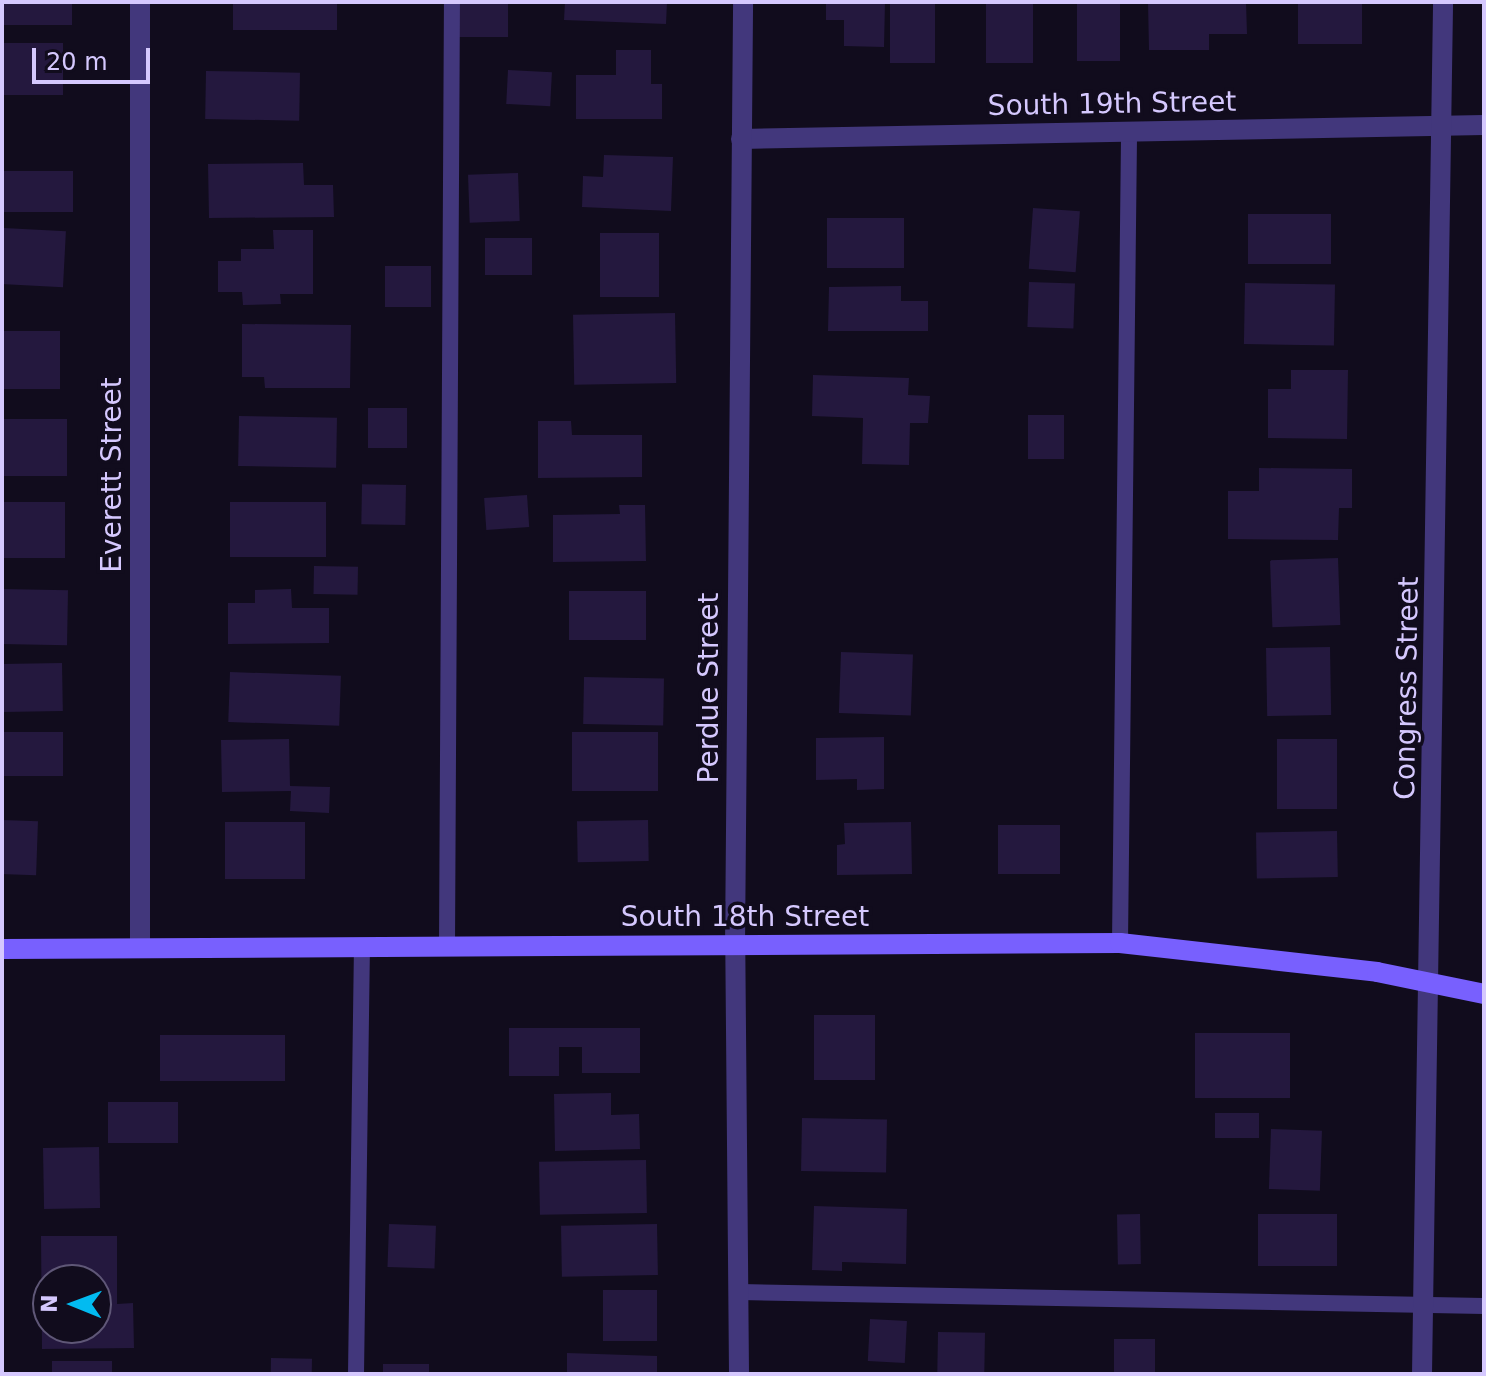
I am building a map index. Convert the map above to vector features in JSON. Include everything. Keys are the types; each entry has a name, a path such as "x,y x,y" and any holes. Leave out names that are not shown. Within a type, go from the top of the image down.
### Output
{"main road":[{"name":"South 18th Street","path":"2,949 1120,943 1377,972 1484,994"}],"street":[{"name":"Everett Street","path":"140,2 140,948"},
{"name":"Perdue Street","path":"739,1374 735,947 743,2"},
{"name":"Congress Street","path":"1422,1374 1432,985 1443,2"},
{"name":"South 19th Street","path":"741,139 1484,125"}],"lane":[{"path":"447,946 452,2"},
{"path":"1120,943 1129,131"},
{"path":"356,1374 362,949"},
{"path":"740,1292 1484,1306"}],"building":[{"path":"2,2 72,2 72,25 2,25"},
{"path":"233,2 337,2 337,30 233,30"},
{"path":"458,2 508,2 508,37 458,37"},
{"path":"565,2 667,2 666,24 564,20"},
{"path":"826,2 885,2 884,47 844,46 844,20 826,20"},
{"path":"890,2 935,2 935,63 890,63"},
{"path":"986,2 1033,2 1033,63 986,63"},
{"path":"1077,2 1120,2 1120,61 1077,61"},
{"path":"1148,2 1246,2 1247,34 1209,34 1209,50 1149,50"},
{"path":"1298,2 1362,2 1362,44 1298,44"},
{"path":"2,43 63,43 63,95 2,95"},
{"path":"616,50 651,50 651,84 662,84 662,119 576,119 576,75 616,75"},
{"path":"508,70 552,72 550,106 506,104"},
{"path":"206,71 300,73 299,121 205,119"},
{"path":"604,155 673,157 671,211 582,207 583,176 603,177"},
{"path":"303,163 304,185 333,185 334,217 209,218 208,164"},
{"path":"2,171 73,171 73,212 2,212"},
{"path":"518,173 520,221 470,223 468,175"},
{"path":"1033,208 1080,211 1076,272 1029,269"},
{"path":"1248,214 1331,214 1331,264 1248,264"},
{"path":"827,218 904,218 904,268 827,268"},
{"path":"4,228 66,231 63,287 2,284"},
{"path":"273,230 313,230 313,294 280,294 281,304 243,305 242,292 218,292 218,261 241,261 241,249 274,249"},
{"path":"600,233 659,233 659,297 600,297"},
{"path":"485,238 532,238 532,275 485,275"},
{"path":"385,266 431,266 431,307 385,307"},
{"path":"1029,282 1075,284 1073,329 1027,327"},
{"path":"1245,283 1335,285 1334,346 1244,344"},
{"path":"901,286 901,301 928,301 928,331 828,331 829,287"},
{"path":"675,313 676,383 574,385 573,315"},
{"path":"242,324 351,325 350,388 265,388 264,377 242,377"},
{"path":"2,331 60,331 60,389 2,389"},
{"path":"1291,370 1348,370 1347,439 1268,438 1268,389 1291,389"},
{"path":"813,375 909,378 908,395 930,396 928,423 910,423 909,465 862,464 863,418 812,416"},
{"path":"368,408 407,408 407,448 368,448"},
{"path":"1028,415 1064,415 1064,459 1028,459"},
{"path":"239,416 337,418 336,468 238,466"},
{"path":"2,419 67,419 67,476 2,476"},
{"path":"538,421 571,421 572,435 642,435 642,477 538,478"},
{"path":"1259,468 1352,469 1352,508 1339,508 1338,540 1228,539 1228,491 1259,491"},
{"path":"362,484 406,485 405,525 361,524"},
{"path":"527,495 529,527 486,530 484,498"},
{"path":"2,502 65,502 65,558 2,558"},
{"path":"230,502 326,502 326,557 230,557"},
{"path":"619,505 645,505 646,561 553,562 553,515 620,514"},
{"path":"1338,558 1340,625 1272,627 1270,560"},
{"path":"314,566 358,567 358,595 314,594"},
{"path":"2,589 68,590 67,645 2,644"},
{"path":"291,589 292,608 329,608 329,643 228,644 228,603 255,603 255,590"},
{"path":"569,591 646,591 646,640 569,640"},
{"path":"1330,647 1331,715 1267,716 1266,648"},
{"path":"841,652 913,655 911,715 839,713"},
{"path":"62,663 63,711 3,712 2,664"},
{"path":"230,672 341,676 339,726 228,722"},
{"path":"584,677 664,678 663,725 583,724"},
{"path":"2,732 63,732 63,776 2,776"},
{"path":"572,732 658,732 658,791 572,791"},
{"path":"884,737 884,789 857,790 857,779 816,780 816,738"},
{"path":"289,739 290,786 330,787 329,813 290,811 291,791 222,792 221,740"},
{"path":"1277,739 1337,739 1337,809 1277,809"},
{"path":"2,820 38,821 36,875 2,874"},
{"path":"648,820 649,861 578,862 577,821"},
{"path":"225,822 305,822 305,879 225,879"},
{"path":"911,822 912,874 837,875 837,845 845,844 844,823"},
{"path":"998,825 1060,825 1060,874 998,874"},
{"path":"1337,831 1338,877 1257,878 1256,832"},
{"path":"814,1015 875,1015 875,1080 814,1080"},
{"path":"509,1028 640,1028 640,1073 582,1073 582,1047 559,1047 559,1076 509,1076"},
{"path":"1195,1033 1290,1033 1290,1098 1195,1098"},
{"path":"160,1035 285,1035 285,1081 160,1081"},
{"path":"611,1093 611,1115 639,1114 640,1149 555,1151 554,1094"},
{"path":"108,1102 178,1102 178,1143 108,1143"},
{"path":"1215,1113 1259,1113 1259,1138 1215,1138"},
{"path":"802,1118 887,1119 886,1172 801,1171"},
{"path":"1271,1129 1322,1131 1320,1191 1269,1189"},
{"path":"99,1147 100,1208 44,1209 43,1148"},
{"path":"646,1160 647,1213 540,1215 539,1162"},
{"path":"814,1206 907,1209 906,1264 842,1262 842,1271 812,1270"},
{"path":"1117,1214 1140,1214 1141,1264 1118,1264"},
{"path":"1258,1214 1337,1214 1337,1266 1258,1266"},
{"path":"389,1224 436,1226 434,1269 387,1267"},
{"path":"657,1224 658,1275 562,1277 561,1226"},
{"path":"41,1236 117,1236 117,1304 133,1303 134,1348 42,1349 42,1344 112,1344 112,1264 41,1264"},
{"path":"603,1290 657,1290 657,1341 603,1341"},
{"path":"870,1319 907,1321 905,1363 868,1361"},
{"path":"938,1332 985,1333 984,1374 937,1374"},
{"path":"1114,1339 1155,1339 1155,1374 1114,1374"},
{"path":"567,1353 657,1356 657,1374 567,1374"},
{"path":"271,1358 312,1359 312,1374 271,1374"},
{"path":"52,1361 112,1361 112,1374 52,1374"},
{"path":"383,1364 429,1364 429,1374 383,1374"}]}
